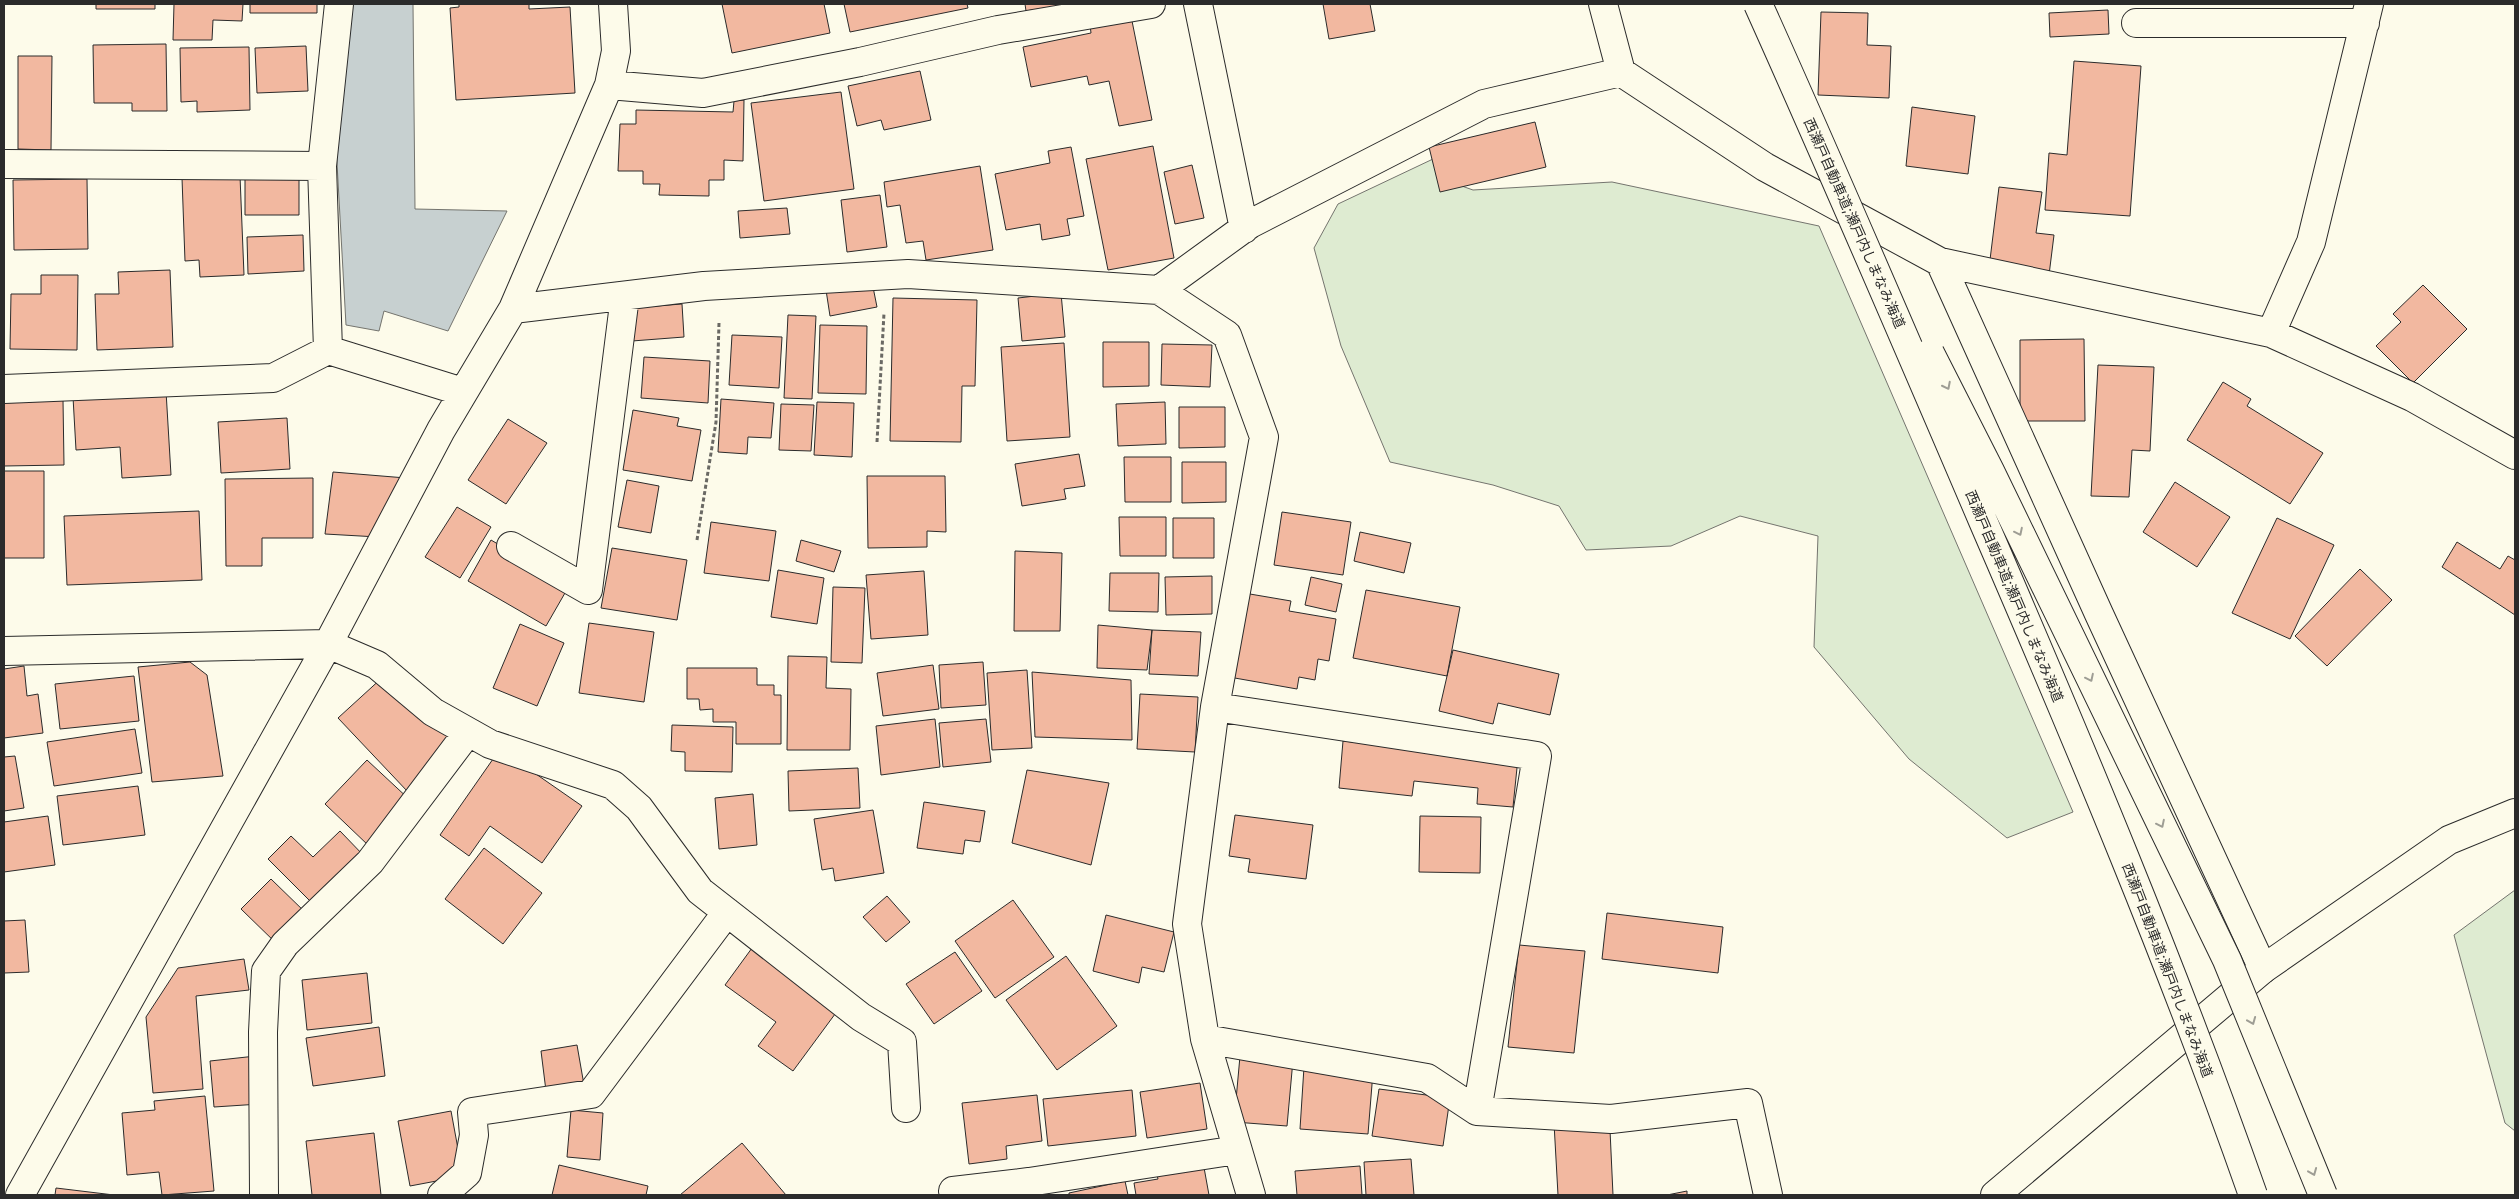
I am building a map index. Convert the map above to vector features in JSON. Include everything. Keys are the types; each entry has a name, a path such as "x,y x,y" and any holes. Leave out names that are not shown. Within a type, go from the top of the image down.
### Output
{"main road":[{"path":"328,350 322,166 339,4"},
{"path":"20,1195 328,644 463,392 513,309 609,85 616,51 613,4"},
{"path":"609,85 703,93 860,62 998,30 1151,4"},
{"path":"1198,4 1244,229"},
{"path":"1603,4 1621,72 1764,168 1940,262 2271,333 2412,397 2515,455"},
{"name":"西瀬戸自動車道;瀬戸内しまなみ海道","path":"1758,4 2027,623 2134,880 2226,1118 2253,1195"},
{"path":"2136,23 2367,13 2311,242 2271,333"},
{"path":"1159,290 1244,229 1484,104 1621,72"},
{"path":"1812,125 1990,471 2227,960 2323,1195"},
{"path":"4,164 322,166"},
{"path":"1940,262 2090,596 2263,969"},
{"path":"513,309 721,285 908,274 1159,290 1227,334 1264,437 1215,707 1187,924 1205,1039 1251,1195"},
{"path":"510,546 588,590 625,296"},
{"path":"4,388 273,378 328,350 463,392"},
{"path":"4,651 328,644 378,665 433,712 490,744 613,785 639,808 700,891 861,1017 902,1042 906,1108"},
{"path":"1215,707 1537,756 1477,1111"},
{"path":"264,1195 263,1032 266,971 286,944 370,862 468,732"},
{"path":"1994,1195 2263,969 2448,840 2515,812"},
{"path":"442,1195 467,1174 474,1135 472,1112 591,1094 727,912"},
{"path":"1205,1039 1426,1078 1477,1111 1610,1119 1748,1103 1768,1195"},
{"path":"953,1191 1030,1189 1237,1150"}],"path":[{"path":"877,442 886,275"},
{"path":"697,540 716,422 721,285"}],"green space":[{"path":"1433,159 1442,179 1473,190 1612,182 1819,226 2073,812 2007,838 1909,759 1814,647 1818,536 1740,516 1671,546 1586,550 1559,506 1493,485 1390,462 1341,346 1314,248 1338,204"},
{"path":"2515,890 2515,1131 2505,1123 2454,935"}],"shaded area":[{"path":"348,4 413,4 415,209 507,211 448,331 384,311 379,331 346,325 336,145"}],"building":[{"path":"96,4 155,4 155,9 96,9"},
{"path":"174,4 243,4 242,21 213,20 212,40 173,40"},
{"path":"250,4 317,4 317,13 250,13"},
{"path":"459,4 529,4 529,9 570,7 575,93 456,100 450,8 459,7"},
{"path":"722,4 824,4 830,33 732,53"},
{"path":"844,4 967,4 968,8 850,32"},
{"path":"1025,4 1071,4 1026,11"},
{"path":"1323,4 1370,4 1375,31 1329,39"},
{"path":"2108,10 2109,34 2050,37 2049,13"},
{"path":"1821,12 1868,13 1867,45 1891,46 1889,98 1818,95"},
{"path":"1131,16 1152,120 1119,126 1109,81 1089,85 1087,76 1031,87 1023,47 1091,33 1090,25"},
{"path":"166,44 167,111 132,111 132,103 94,103 93,45"},
{"path":"306,46 308,91 257,93 255,48"},
{"path":"249,47 250,110 197,112 197,101 181,102 180,48"},
{"path":"18,56 52,56 51,150 18,149"},
{"path":"2074,61 2141,66 2130,216 2045,210 2049,153 2067,155"},
{"path":"920,71 931,120 884,130 881,120 857,126 848,86"},
{"path":"841,92 854,189 764,201 751,103"},
{"path":"744,100 743,161 724,160 724,180 709,180 709,196 659,195 660,184 643,184 643,171 618,171 620,124 636,124 636,110 733,112 734,101"},
{"path":"1912,107 1975,116 1968,174 1906,166"},
{"path":"1535,122 1546,167 1440,192 1429,147"},
{"path":"1153,146 1174,258 1108,270 1086,159"},
{"path":"1071,147 1084,216 1067,219 1070,235 1042,240 1040,224 1006,230 995,174 1050,163 1048,151"},
{"path":"1192,165 1204,218 1175,224 1164,172"},
{"path":"980,166 993,250 926,260 923,241 906,243 900,205 887,207 884,182"},
{"path":"245,173 299,173 299,215 245,215"},
{"path":"240,176 244,275 200,277 199,260 185,261 182,178"},
{"path":"87,179 88,249 14,250 13,180"},
{"path":"1999,187 2042,192 2036,233 2054,235 2049,275 1989,268"},
{"path":"880,195 887,247 847,252 841,200"},
{"path":"787,208 790,234 740,238 738,211"},
{"path":"303,235 304,271 248,274 247,237"},
{"path":"170,270 173,347 97,350 95,294 119,294 118,272"},
{"path":"41,275 78,275 77,350 10,349 11,294 41,294"},
{"path":"872,282 877,307 830,316 826,290"},
{"path":"2423,285 2467,329 2413,383 2376,346 2401,322 2393,314"},
{"path":"1061,293 1065,337 1022,341 1018,298"},
{"path":"893,298 977,300 975,386 962,386 961,442 890,441"},
{"path":"682,304 684,337 632,341 630,308"},
{"path":"788,315 816,316 812,399 784,398"},
{"path":"820,325 867,326 866,394 818,393"},
{"path":"732,335 782,337 779,388 729,385"},
{"path":"2084,339 2085,421 2020,421 2020,340"},
{"path":"1103,342 1149,342 1149,386 1103,387"},
{"path":"1064,343 1070,437 1007,441 1001,347"},
{"path":"1162,344 1212,345 1210,387 1161,385"},
{"path":"644,357 710,361 708,403 641,398"},
{"path":"2098,365 2154,367 2150,451 2132,450 2129,497 2091,496"},
{"path":"2223,382 2251,399 2247,406 2323,453 2290,504 2187,440"},
{"path":"166,391 171,475 122,478 120,447 76,450 73,397"},
{"path":"721,399 774,403 771,438 748,437 747,454 718,452"},
{"path":"63,400 64,465 4,466 4,401"},
{"path":"817,402 854,403 852,457 814,455"},
{"path":"1165,402 1166,444 1118,446 1116,404"},
{"path":"781,404 814,405 811,451 779,450"},
{"path":"1179,407 1225,407 1225,447 1179,448"},
{"path":"633,410 679,418 677,426 701,430 692,481 623,470"},
{"path":"287,418 290,469 221,473 218,422"},
{"path":"508,419 547,443 506,504 468,480"},
{"path":"1079,454 1085,486 1064,489 1066,499 1022,506 1015,464"},
{"path":"1124,457 1171,457 1171,502 1125,502"},
{"path":"1182,462 1226,462 1226,502 1182,503"},
{"path":"4,471 44,471 44,558 4,558"},
{"path":"333,472 406,478 378,537 325,534"},
{"path":"867,476 945,476 946,532 927,531 927,547 868,548"},
{"path":"313,478 313,538 262,538 262,566 226,566 225,479"},
{"path":"627,480 659,486 651,533 618,527"},
{"path":"2175,482 2230,517 2197,567 2143,532"},
{"path":"457,507 491,527 460,578 425,557"},
{"path":"199,511 202,580 67,585 64,516"},
{"path":"1282,512 1351,522 1343,575 1274,565"},
{"path":"1119,517 1166,517 1166,556 1120,556"},
{"path":"1173,518 1214,518 1214,558 1173,558"},
{"path":"2277,518 2334,545 2290,639 2232,613"},
{"path":"711,522 776,531 769,581 704,573"},
{"path":"1360,532 1411,543 1404,573 1354,561"},
{"path":"491,540 569,586 546,626 468,581"},
{"path":"801,540 841,551 834,572 796,561"},
{"path":"2457,542 2500,569 2508,556 2515,560 2515,615 2442,567"},
{"path":"612,548 687,560 677,620 601,608"},
{"path":"1015,551 1062,553 1060,631 1014,631"},
{"path":"2360,569 2392,600 2327,666 2295,636"},
{"path":"778,570 824,578 817,624 771,617"},
{"path":"924,571 928,635 871,639 866,575"},
{"path":"1110,573 1159,573 1158,612 1109,611"},
{"path":"1212,576 1212,614 1166,615 1165,577"},
{"path":"1311,577 1342,584 1336,612 1305,605"},
{"path":"833,587 865,588 862,663 831,662"},
{"path":"1366,590 1460,607 1447,676 1353,658"},
{"path":"1244,593 1291,601 1289,611 1336,619 1329,661 1318,659 1315,680 1299,677 1297,689 1229,677"},
{"path":"589,623 654,632 644,702 579,693"},
{"path":"520,624 564,643 537,706 493,688"},
{"path":"1098,625 1152,630 1147,670 1097,668"},
{"path":"1152,630 1201,632 1198,676 1149,674"},
{"path":"1453,650 1559,674 1550,715 1498,703 1493,724 1439,711"},
{"path":"788,656 827,657 826,688 851,689 850,750 787,750"},
{"path":"190,662 207,675 223,776 152,782 138,667"},
{"path":"983,662 986,705 941,708 939,665"},
{"path":"933,665 939,709 883,716 877,673"},
{"path":"24,666 27,696 38,694 43,733 4,738 4,669"},
{"path":"687,668 757,668 757,685 774,685 774,695 781,695 781,744 736,744 736,722 713,722 713,709 700,710 699,699 687,699"},
{"path":"1027,670 1032,748 992,750 987,673"},
{"path":"1032,672 1131,680 1132,740 1035,737"},
{"path":"134,676 139,721 60,729 55,684"},
{"path":"384,676 452,741 408,792 338,718"},
{"path":"1140,694 1198,697 1195,752 1137,749"},
{"path":"935,719 940,767 881,775 876,726"},
{"path":"986,719 991,762 943,767 939,723"},
{"path":"672,725 733,727 732,772 685,771 685,752 671,751"},
{"path":"135,729 142,773 54,786 47,742"},
{"path":"1343,741 1518,758 1513,807 1477,804 1478,788 1414,781 1412,796 1339,788"},
{"path":"500,749 582,806 542,863 490,826 469,856 440,835"},
{"path":"15,756 24,808 4,811 4,757"},
{"path":"367,760 411,801 369,846 325,804"},
{"path":"858,768 860,808 789,811 788,771"},
{"path":"1027,770 1109,783 1091,865 1012,843"},
{"path":"138,786 145,835 63,845 57,796"},
{"path":"753,794 757,845 719,849 715,798"},
{"path":"924,802 985,811 980,842 965,840 963,854 917,848"},
{"path":"873,810 884,873 835,881 833,868 822,870 814,819"},
{"path":"1235,815 1313,825 1306,879 1248,872 1250,859 1229,856"},
{"path":"48,816 55,865 4,872 4,822"},
{"path":"1420,816 1481,817 1480,873 1419,872"},
{"path":"340,831 366,858 316,907 268,859 291,836 313,857"},
{"path":"484,848 542,893 503,944 445,899"},
{"path":"271,879 307,914 278,945 241,909"},
{"path":"887,896 910,922 886,942 863,917"},
{"path":"1013,900 1054,957 995,998 955,941"},
{"path":"1607,913 1723,927 1718,973 1602,959"},
{"path":"1106,915 1174,932 1164,972 1142,967 1139,983 1093,971"},
{"path":"25,920 29,972 4,973 4,921"},
{"path":"1519,945 1585,951 1574,1053 1508,1047"},
{"path":"752,948 838,1010 793,1071 758,1046 776,1022 725,985"},
{"path":"955,952 982,991 934,1024 906,984"},
{"path":"1066,956 1117,1026 1057,1070 1006,1000"},
{"path":"244,959 249,990 196,996 203,1089 153,1093 146,1017 178,968"},
{"path":"367,973 372,1023 307,1030 302,980"},
{"path":"379,1027 385,1076 313,1086 306,1038"},
{"path":"577,1045 584,1085 546,1091 541,1051"},
{"path":"256,1056 260,1104 214,1107 210,1061"},
{"path":"1240,1056 1293,1060 1287,1126 1234,1122"},
{"path":"1304,1067 1373,1072 1368,1134 1300,1129"},
{"path":"1200,1083 1207,1129 1147,1138 1140,1092"},
{"path":"1379,1089 1450,1098 1443,1146 1372,1136"},
{"path":"1132,1090 1136,1136 1048,1146 1043,1099"},
{"path":"1037,1095 1042,1141 1006,1146 1007,1159 969,1164 962,1103"},
{"path":"205,1096 214,1191 162,1195 159,1172 127,1175 122,1113 155,1110 154,1101"},
{"path":"571,1110 603,1113 600,1160 567,1157"},
{"path":"451,1111 463,1176 410,1186 398,1121"},
{"path":"1554,1123 1610,1130 1613,1195 1558,1195"},
{"path":"374,1133 381,1195 312,1195 306,1141"},
{"path":"742,1143 786,1195 680,1195"},
{"path":"1411,1159 1414,1195 1366,1195 1364,1162"},
{"path":"1203,1162 1209,1195 1136,1195 1134,1183 1158,1179 1156,1171"},
{"path":"559,1165 648,1186 646,1195 552,1195"},
{"path":"1360,1166 1362,1195 1297,1195 1295,1171"},
{"path":"1125,1181 1128,1195 1069,1195 1069,1193"},
{"path":"56,1188 114,1195 55,1195"},
{"path":"1687,1191 1687,1195 1667,1195"}]}
